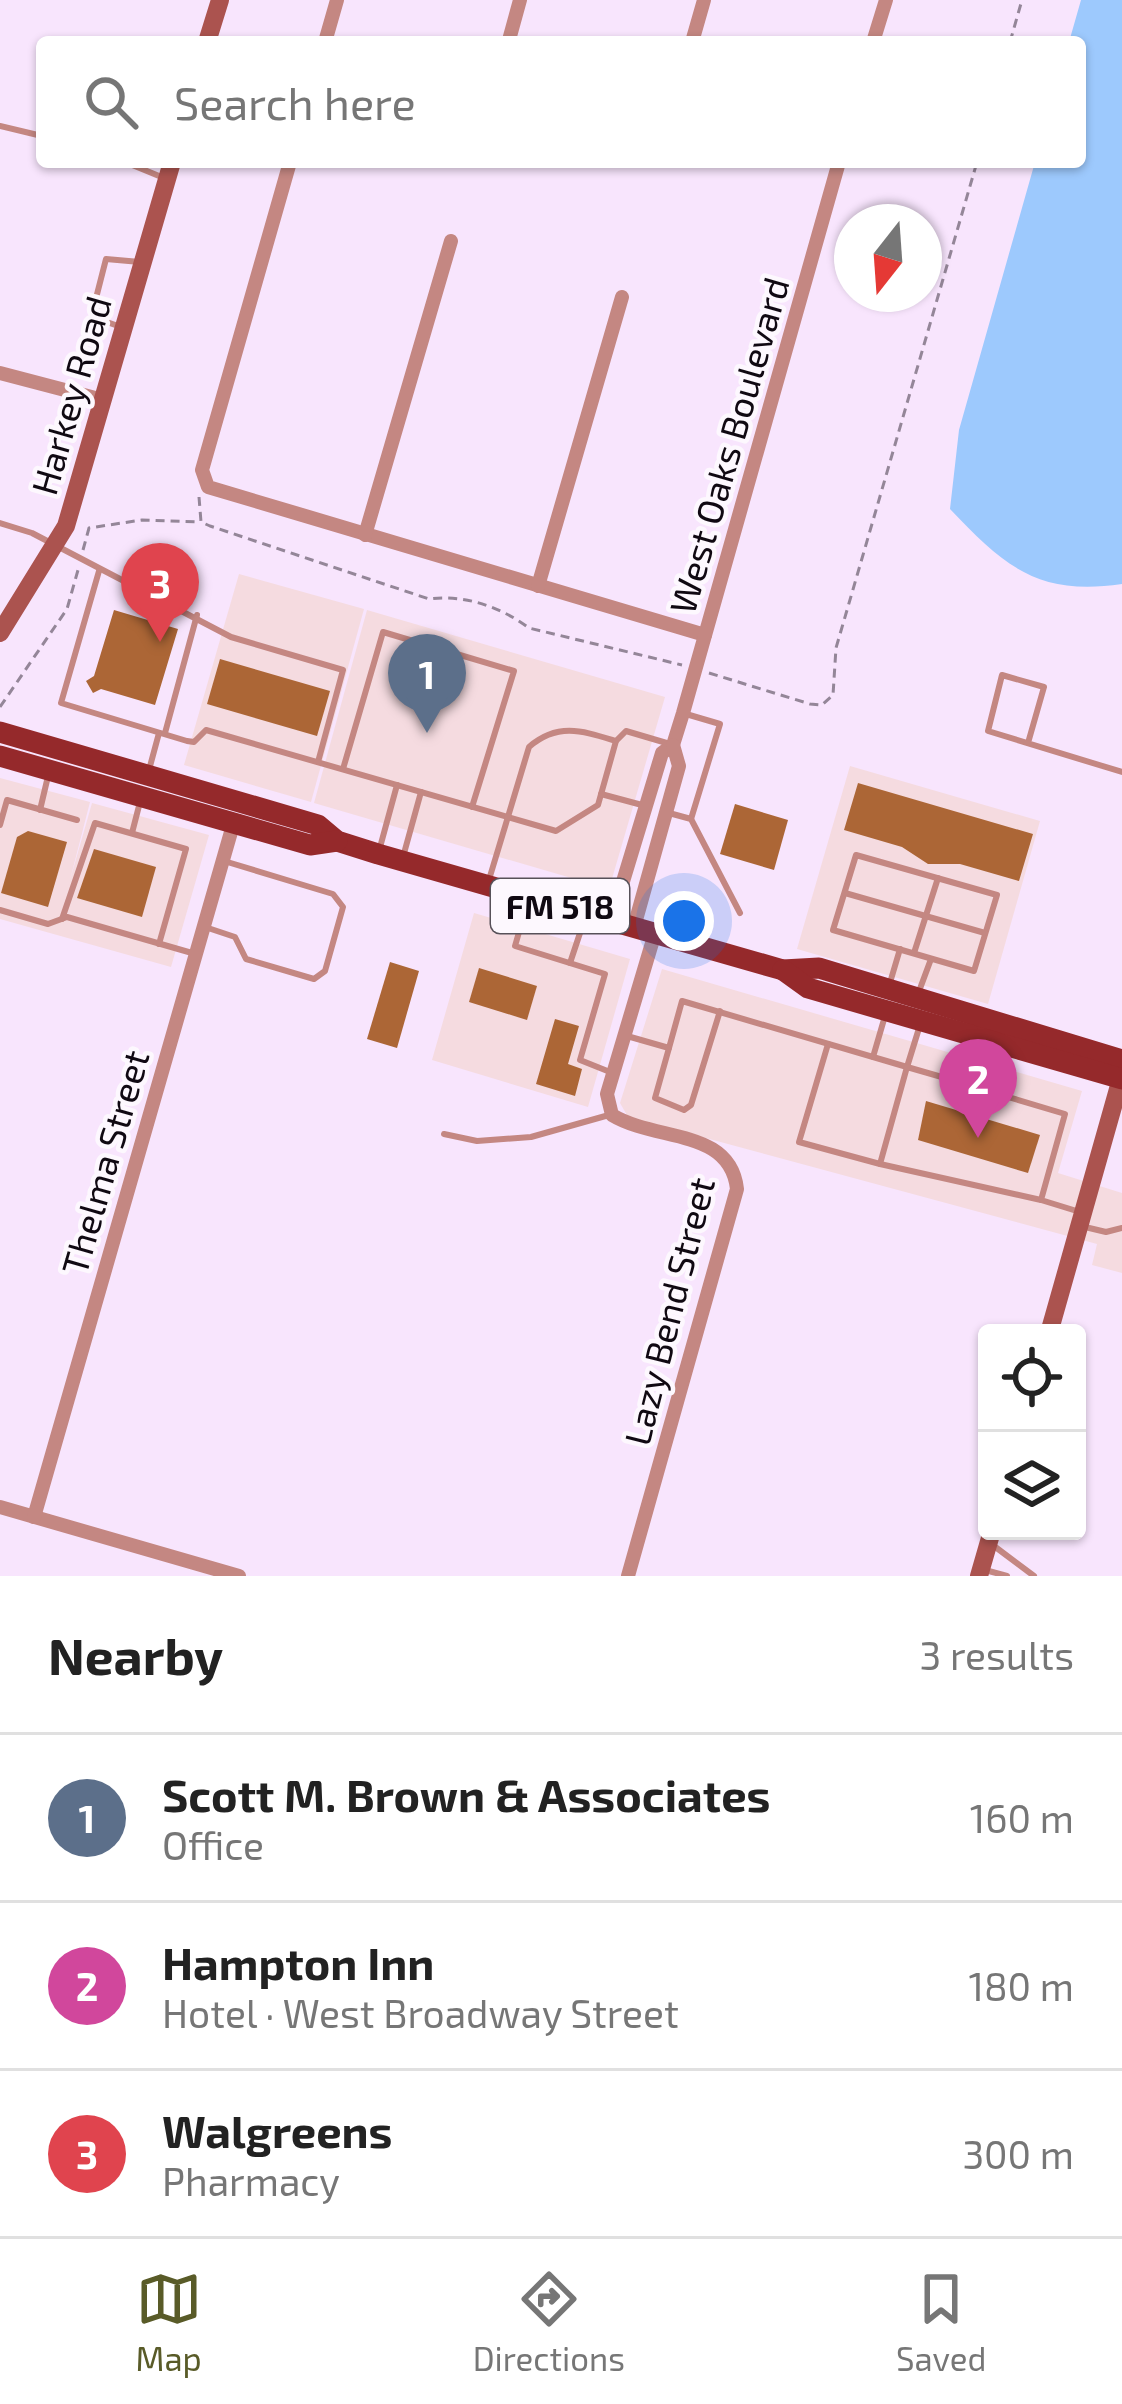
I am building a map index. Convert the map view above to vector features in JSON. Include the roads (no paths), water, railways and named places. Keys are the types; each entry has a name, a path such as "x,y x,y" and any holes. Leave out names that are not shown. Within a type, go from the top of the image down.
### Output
{"main road":[{"name":"FM 518","path":"0,732 145,786 232,825 310,845 337,841"},
{"name":"FM 518","path":"0,756 318,825 337,841 378,854 783,970 819,968 1122,1060"},
{"name":"FM 518","path":"783,970 808,988 835,997 1122,1077"},
{"path":"835,997 847,991 893,1000 917,997"},
{"path":"886,1013 968,1011"}],"street":[{"path":"209,36 220,0"},
{"path":"327,36 337,0"},
{"path":"510,36 520,0"},
{"path":"694,36 704,0"},
{"path":"875,36 886,0"},
{"path":"288,168 202,470 208,487 705,635"},
{"name":"West Oaks Boulevard","path":"645,930 665,812 679,766 674,745 837,168"},
{"name":"Harkey Road","path":"0,633 58,547 170,171"},
{"path":"365,535 451,241"},
{"path":"538,586 622,297"},
{"path":"0,373 103,400"},
{"name":"West Oaks Boulevard","path":"611,921 662,753 674,745"},
{"path":"646,806 665,812"},
{"name":"Thelma Street","path":"34,1517 232,825"},
{"path":"612,1115 607,1094 625,1035 645,930"},
{"path":"1052,1324 1122,1077"},
{"name":"Lazy Bend Street","path":"612,1115 630,1125 719,1149 734,1164 737,1189 628,1576"},
{"path":"0,1507 239,1576"},
{"path":"981,1572 989,1540"}],"lane":[{"path":"0,126 36,135"},
{"path":"124,328 104,322 94,306 97,289 106,259 143,262"},
{"path":"0,523 197,615 231,637 344,670 318,762"},
{"path":"99,571 61,703 162,734 194,742 206,730 556,831 598,806 616,741 626,731 674,745"},
{"path":"132,833 197,615"},
{"path":"343,770 383,632 514,671 472,807"},
{"path":"1028,743 1043,687 1002,675 988,731 1122,772"},
{"path":"683,713 720,724 691,819 740,913"},
{"path":"488,885 523,758 546,734 579,730 616,741"},
{"path":"40,810 49,770"},
{"path":"378,854 397,785"},
{"path":"402,861 422,792"},
{"path":"601,794 646,806"},
{"path":"0,824 7,800 77,820"},
{"path":"665,812 691,819"},
{"path":"62,919 95,823 186,849 160,944"},
{"path":"856,855 938,878 997,896 974,970 833,930 856,855"},
{"path":"202,926 235,937 246,958 314,979 325,971 344,907 333,895 220,860"},
{"path":"914,953 938,878"},
{"path":"844,893 985,933"},
{"path":"529,897 514,946 605,974 580,1060 614,1073"},
{"path":"0,910 48,924 62,919 194,953"},
{"path":"570,963 586,914"},
{"path":"888,988 900,949"},
{"path":"917,997 932,958"},
{"path":"720,1011 689,1108 656,1098 682,1001 720,1011 973,1086"},
{"path":"873,1057 886,1013"},
{"path":"880,1164 922,1022"},
{"path":"625,1035 668,1048"},
{"path":"828,1043 799,1142 1041,1200 1121,1232"},
{"path":"998,1094 1065,1114 1041,1200"},
{"path":"444,1134 477,1141 531,1137 612,1115"},
{"path":"992,1540 1034,1576"},
{"path":"981,1572 1007,1576"}],"water":[{"path":"1081,0 1122,0 1122,584 1093,587 1067,586 1025,573 988,547 950,509 959,430 1033,168 1086,168 1086,36 1071,36"}],"place":[{"name":"Walgreens","path":"160,642"},
{"name":"Scott M. Brown & Associates","path":"427,733"},
{"name":"Hampton Inn","path":"978,1138"}]}
